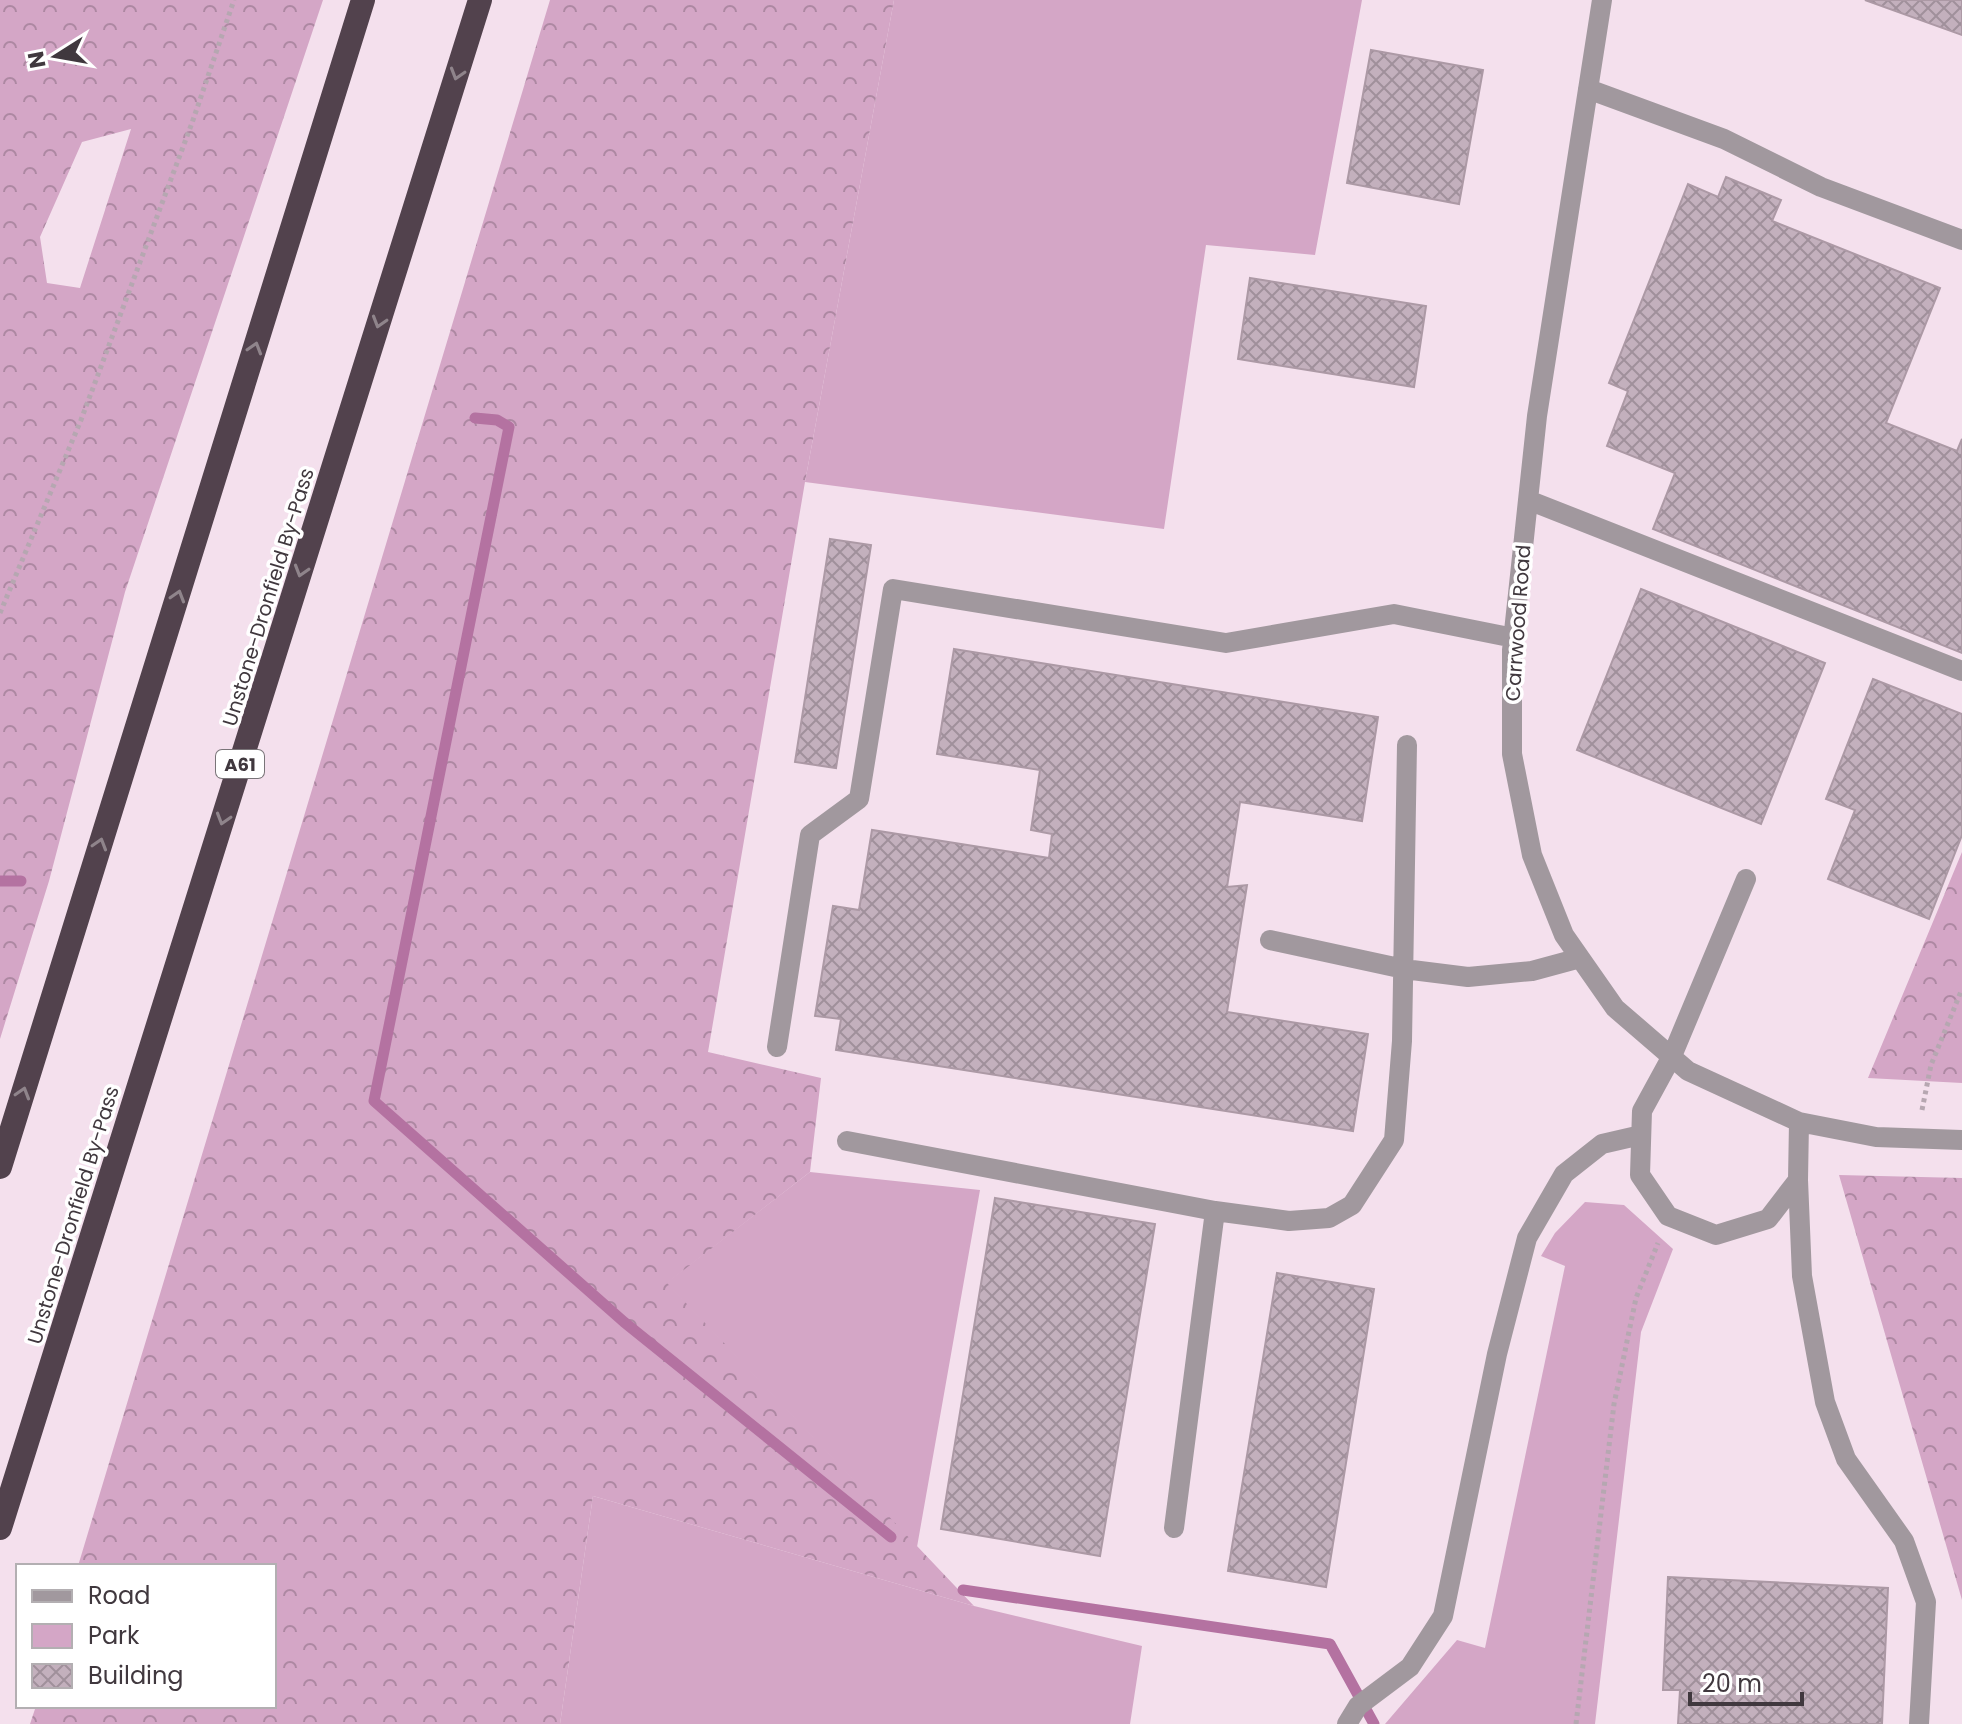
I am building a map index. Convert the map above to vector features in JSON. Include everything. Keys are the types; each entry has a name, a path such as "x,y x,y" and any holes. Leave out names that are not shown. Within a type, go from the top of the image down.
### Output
{"highway":[{"path":"0,1167 363,0"},
{"name":"Unstone-Dronfield By-Pass","path":"0,1528 480,0"}],"street":[{"name":"Carrwood Road","path":"1602,0 1537,416 1512,650 1512,754 1532,855 1564,935 1615,1008 1688,1071 1799,1122 1876,1137 1960,1140"},
{"path":"1588,89 1724,139 1821,187 1962,240"},
{"path":"1528,500 1962,671"},
{"path":"777,1047 810,835 859,799 893,589 1226,643 1394,614 1514,638"},
{"path":"847,1141 1215,1211 1289,1221 1329,1218 1352,1205 1394,1140 1402,1041 1407,745"},
{"path":"1746,879 1672,1056 1642,1111 1640,1175 1668,1216 1716,1235 1768,1219 1798,1180"},
{"path":"1270,940 1404,969 1468,977 1532,971 1580,958"},
{"path":"1799,1122 1802,1276 1825,1402 1846,1459 1904,1541 1926,1602 1919,1724"},
{"path":"1347,1724 1358,1706 1410,1667 1443,1616 1497,1354 1527,1238 1564,1174 1602,1144 1641,1135"},
{"path":"1174,1528 1215,1211"}],"path":[{"path":"0,613 81,420 192,123 234,0"},
{"path":"1915,1139 1931,1065 1962,989"},
{"path":"1576,1724 1614,1404 1636,1298 1668,1216"}],"green space":[{"path":"0,0 323,0 125,592 49,881 0,1039","holes":["131,129 80,288 47,283 40,237 82,142"]},
{"path":"550,0 894,0 805,482 708,1052 821,1078 810,1172 667,1283 974,1606 593,1496 560,1724 30,1724 35,1708 276,1708 276,1564 79,1564"},
{"path":"894,0 1362,0 1315,255 1206,245 1164,529 805,482"},
{"path":"1962,852 1962,1083 1868,1078"},
{"path":"810,1172 980,1190 917,1547 666,1283"},
{"path":"1839,1175 1962,1178 1962,1600"},
{"path":"1585,1202 1624,1205 1673,1249 1641,1332 1595,1724 1385,1724 1457,1640 1485,1648 1565,1266 1541,1256 1555,1233"},
{"path":"593,1496 974,1606 1142,1646 1130,1724 560,1724"}],"building":[{"path":"1865,0 1962,0 1962,35"},
{"path":"1371,50 1483,70 1459,204 1347,183"},
{"path":"1726,177 1781,200 1772,221 1940,288 1886,423 1957,451 1962,439 1962,653 1653,529 1675,473 1607,446 1628,391 1609,383 1688,184 1718,197"},
{"path":"1250,278 1426,306 1414,387 1238,359"},
{"path":"830,539 871,545 836,768 795,762"},
{"path":"1641,589 1825,663 1761,824 1577,750"},
{"path":"954,649 1378,717 1362,821 1240,802 1227,887 1247,885 1227,1012 1368,1034 1353,1131 836,1050 841,1019 815,1016 833,906 859,910 872,830 1049,858 1052,834 1031,830 1040,770 937,754"},
{"path":"1873,679 1962,714 1962,835 1929,919 1828,879 1855,810 1826,799"},
{"path":"995,1198 1155,1224 1100,1556 941,1529"},
{"path":"1277,1273 1374,1289 1326,1587 1228,1571"},
{"path":"1668,1577 1888,1588 1882,1724 1678,1724 1680,1690 1663,1690"}],"waterway":[{"path":"475,418 497,420 509,427 374,1101 624,1322 891,1537"},
{"path":"0,881 21,881"},
{"path":"963,1590 1330,1644 1374,1724"}]}
